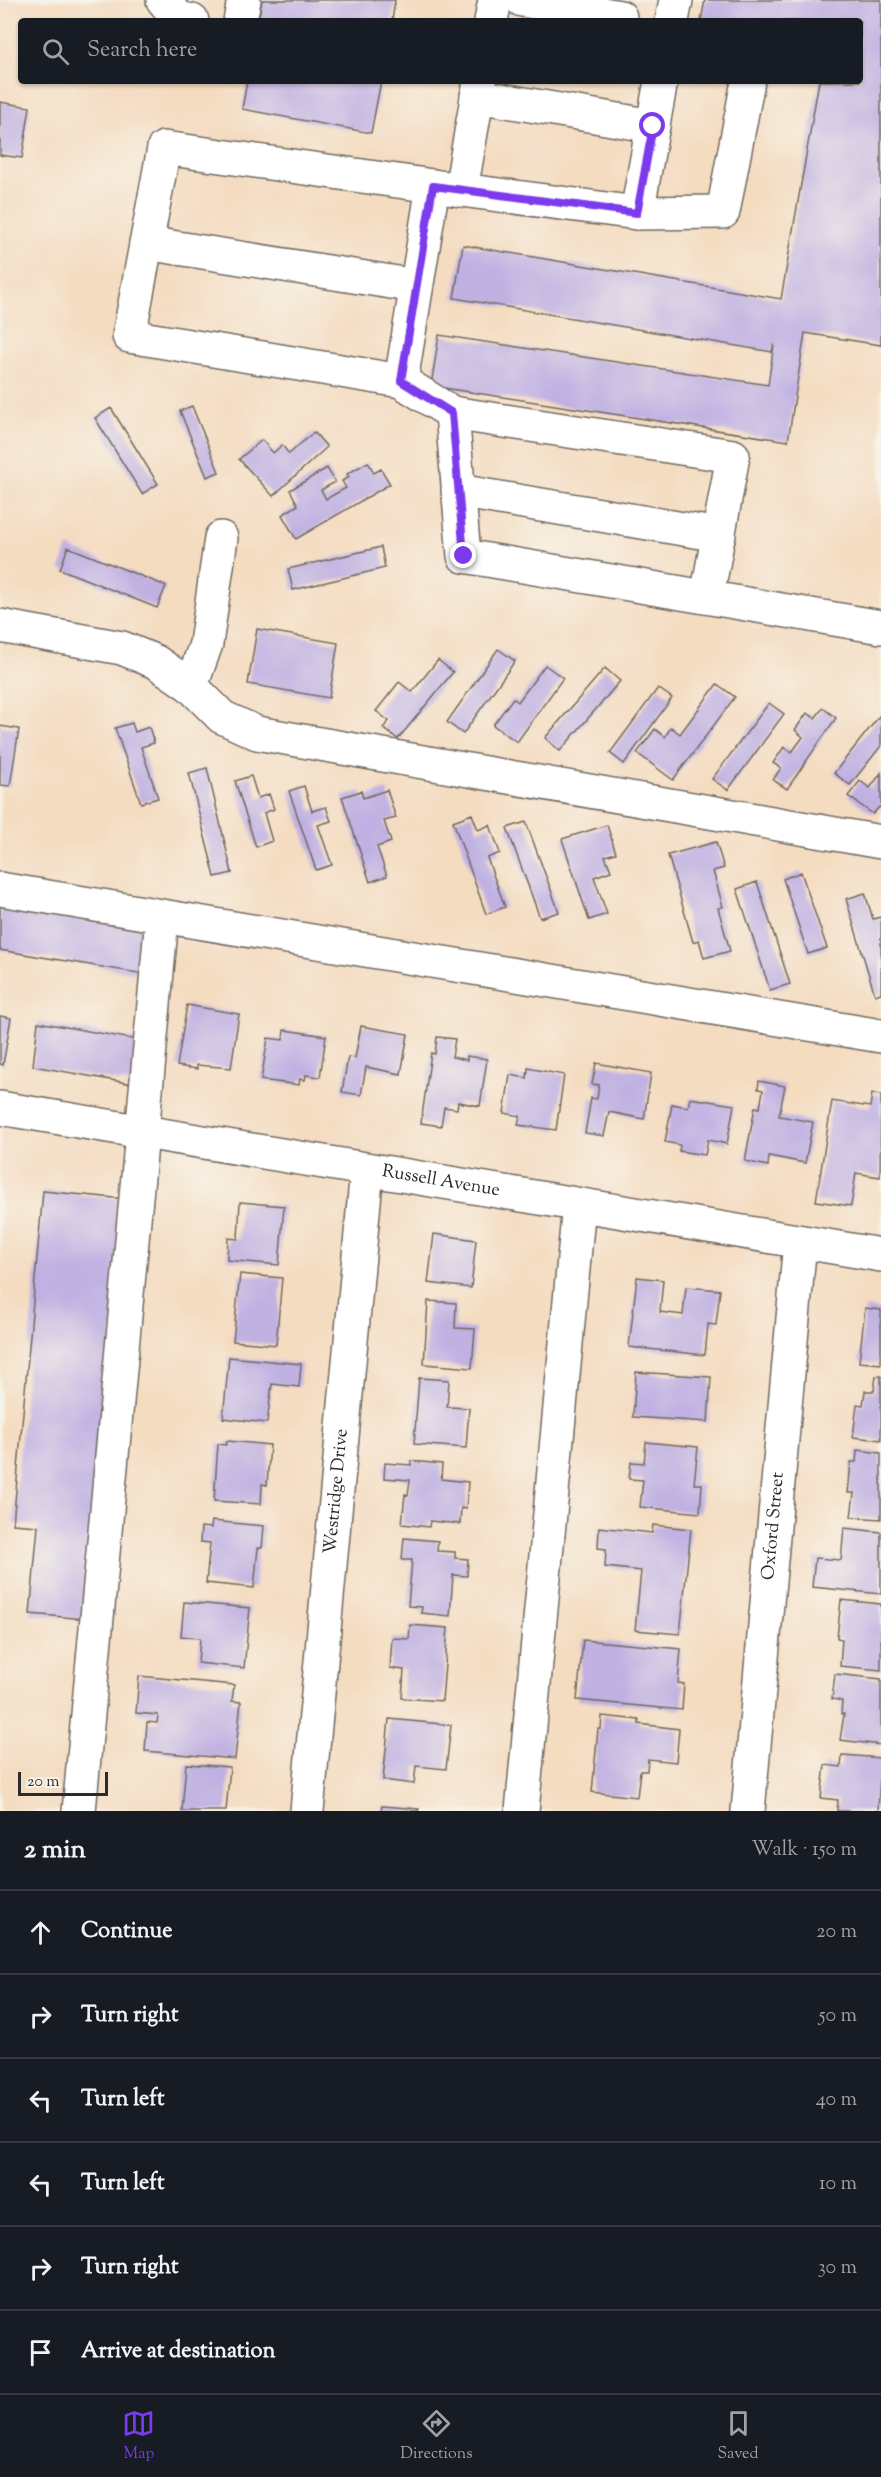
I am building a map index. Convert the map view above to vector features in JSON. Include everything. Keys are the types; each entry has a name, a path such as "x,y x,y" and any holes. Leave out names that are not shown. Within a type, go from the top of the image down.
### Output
{"street":[{"path":"163,0 178,18"},
{"path":"241,18 244,0"},
{"path":"492,18 495,0"},
{"path":"522,0 620,17"},
{"path":"673,18 676,0"},
{"path":"637,213 660,84"},
{"path":"707,597 733,456 452,413 401,381 129,336 164,148 637,213 723,212 747,84"},
{"path":"401,381 417,286 478,89 653,126"},
{"path":"146,243 417,286"},
{"path":"452,413 464,556 881,627"},
{"path":"458,491 719,535"},
{"path":"191,686 206,644 221,538"},
{"path":"0,626 122,648 156,662 191,686 222,717 257,733 881,842"},
{"path":"0,889 162,918 881,1036"},
{"path":"79,1811 162,918"},
{"name":"Russell Avenue","path":"0,1108 881,1256"},
{"name":"Westridge Drive","path":"307,1811 367,1170"},
{"path":"522,1811 579,1205"},
{"name":"Oxford Street","path":"748,1811 800,1242"}],"building":[{"path":"262,0 395,0 392,18 259,18"},
{"path":"705,0 881,0 881,345 805,333 788,441 431,386 439,335 768,385 774,344 772,352 454,298 463,245 781,299 818,84 863,84 863,18 702,18"},
{"path":"246,84 380,84 371,133 242,109"},
{"path":"0,102 30,107 22,158 0,155"},
{"path":"192,406 219,472 207,477 180,411"},
{"path":"111,408 158,484 142,494 95,418"},
{"path":"314,432 327,447 273,496 239,459 262,440 273,453 282,445 289,454"},
{"path":"368,462 374,473 381,469 390,484 296,539 282,515 298,505 290,490 327,468 335,482 321,490 326,499 346,488 342,481 349,477 347,474"},
{"path":"68,547 166,586 157,608 60,569"},
{"path":"381,547 385,568 293,590 288,569"},
{"path":"257,629 338,643 329,698 248,684"},
{"path":"498,649 515,661 463,734 447,722"},
{"path":"438,660 453,672 398,739 383,728 389,721 376,711 399,682 412,692"},
{"path":"545,665 563,678 517,742 493,725 513,698 518,702"},
{"path":"605,668 620,681 560,751 545,738"},
{"path":"717,684 735,697 673,780 637,753 655,729 665,737 671,727 680,734"},
{"path":"658,688 672,698 624,764 610,753"},
{"path":"769,703 784,714 728,790 712,779"},
{"path":"823,708 836,718 787,789 773,780 781,768 773,763 784,747 792,752 803,737 795,730 807,713 815,718"},
{"path":"881,714 881,746 850,785 834,773"},
{"path":"132,723 135,732 149,727 154,743 141,747 158,798 141,803 115,728"},
{"path":"0,726 19,729 10,786 0,785"},
{"path":"207,768 232,873 215,877 189,773"},
{"path":"881,773 881,808 879,807 873,814 848,796 860,781 870,788"},
{"path":"251,776 258,798 269,794 274,809 264,813 272,841 256,847 235,781"},
{"path":"304,786 312,811 326,807 331,821 318,825 332,865 316,870 289,791"},
{"path":"387,790 396,818 384,821 391,842 377,847 387,876 370,882 342,797 361,791 363,798"},
{"path":"472,814 478,830 490,825 500,853 487,858 505,907 486,914 453,821"},
{"path":"526,822 559,912 540,918 507,828"},
{"path":"607,825 616,853 605,856 611,871 594,877 607,914 589,920 562,839"},
{"path":"716,842 724,868 713,871 723,907 718,908 730,951 704,958 699,940 693,942 668,855"},
{"path":"801,872 827,948 808,954 783,879"},
{"path":"757,882 790,984 770,990 737,889"},
{"path":"865,893 873,919 881,917 881,993 875,995 846,899"},
{"path":"0,902 152,927 144,974 0,950"},
{"path":"187,1005 239,1014 231,1068 197,1065 197,1069 177,1066"},
{"path":"0,1016 11,1018 3,1065 0,1064"},
{"path":"38,1022 138,1040 133,1084 33,1066"},
{"path":"361,1026 408,1034 401,1074 366,1067 361,1095 342,1092 348,1057 355,1058"},
{"path":"284,1030 326,1036 320,1077 306,1075 305,1080 300,1079 299,1085 261,1080 268,1038 283,1040"},
{"path":"437,1037 455,1039 452,1057 467,1060 467,1056 487,1059 480,1106 458,1102 457,1109 444,1107 441,1126 421,1123 431,1053 435,1054"},
{"path":"596,1063 651,1073 644,1119 609,1112 604,1136 585,1133 591,1098 597,1099 599,1085 592,1084"},
{"path":"528,1068 564,1075 556,1130 518,1125 520,1116 504,1113 510,1075 527,1078"},
{"path":"759,1081 785,1086 779,1116 813,1122 805,1163 769,1156 768,1166 745,1161 755,1107 760,1108 763,1090 758,1089"},
{"path":"872,1094 881,1095 880,1177 856,1173 851,1206 816,1201 832,1101 870,1107"},
{"path":"690,1098 734,1105 727,1144 708,1140 705,1155 679,1151 680,1145 665,1142 672,1104 688,1107"},
{"path":"43,1191 125,1199 86,1619 30,1614 38,1526 13,1524"},
{"path":"240,1202 284,1206 279,1265 227,1260 228,1238 238,1239"},
{"path":"434,1234 476,1240 471,1288 428,1283"},
{"path":"240,1274 282,1278 276,1345 233,1341"},
{"path":"637,1277 663,1280 660,1312 683,1315 686,1287 720,1290 716,1325 708,1324 705,1355 629,1347"},
{"path":"428,1301 456,1303 455,1328 475,1329 472,1368 424,1364"},
{"path":"865,1308 881,1310 881,1364 859,1362"},
{"path":"229,1357 301,1364 299,1387 272,1384 267,1423 223,1418"},
{"path":"636,1372 711,1377 708,1422 633,1417"},
{"path":"876,1376 881,1376 881,1440 853,1437 857,1404 863,1405 865,1391 874,1391"},
{"path":"419,1378 449,1380 447,1407 469,1408 466,1448 414,1444"},
{"path":"227,1441 270,1445 267,1485 262,1484 261,1504 214,1501 218,1444 226,1445"},
{"path":"646,1442 698,1447 694,1484 702,1484 700,1513 640,1507 643,1480 629,1479 631,1462 644,1463"},
{"path":"857,1450 881,1453 881,1519 851,1517 854,1493 848,1493 851,1462 856,1462"},
{"path":"411,1461 442,1464 441,1479 468,1482 466,1509 461,1508 460,1524 430,1521 429,1527 402,1524 405,1494 408,1495 410,1480 384,1478 385,1463 411,1465"},
{"path":"212,1521 264,1526 262,1548 258,1548 254,1588 206,1583 210,1543 200,1542 201,1527 211,1528"},
{"path":"653,1525 691,1529 680,1634 635,1630 641,1571 605,1567 606,1549 598,1548 599,1527 652,1533"},
{"path":"844,1528 881,1532 881,1594 812,1587 815,1558 841,1560"},
{"path":"404,1538 438,1541 437,1551 455,1552 455,1558 468,1559 467,1576 453,1575 450,1616 421,1613 422,1607 408,1606 412,1560 402,1560"},
{"path":"841,1600 881,1604 881,1670 840,1666 842,1639 837,1638"},
{"path":"184,1602 250,1608 244,1668 198,1663 200,1638 181,1636"},
{"path":"410,1625 448,1628 442,1701 402,1698 404,1670 390,1668 392,1638 409,1639"},
{"path":"583,1640 681,1649 678,1683 684,1684 682,1710 577,1700"},
{"path":"835,1674 881,1679 881,1745 840,1740 844,1714 841,1714 842,1701 832,1699"},
{"path":"139,1676 234,1685 232,1701 241,1702 235,1759 145,1751 147,1722 157,1723 158,1715 136,1713"},
{"path":"602,1716 639,1720 639,1724 679,1729 676,1762 648,1759 647,1771 640,1771 637,1797 592,1792 598,1729 601,1729"},
{"path":"389,1719 451,1725 446,1769 416,1766 414,1784 383,1780"},
{"path":"842,1755 881,1758 878,1811 837,1811 838,1800 821,1798 825,1765 841,1767"},
{"path":"186,1764 230,1767 226,1811 182,1811"},
{"path":"382,1806 419,1809 418,1811 381,1811"}],"route":[{"path":"464,556 452,413 401,381 433,186 637,213 653,126"}]}
